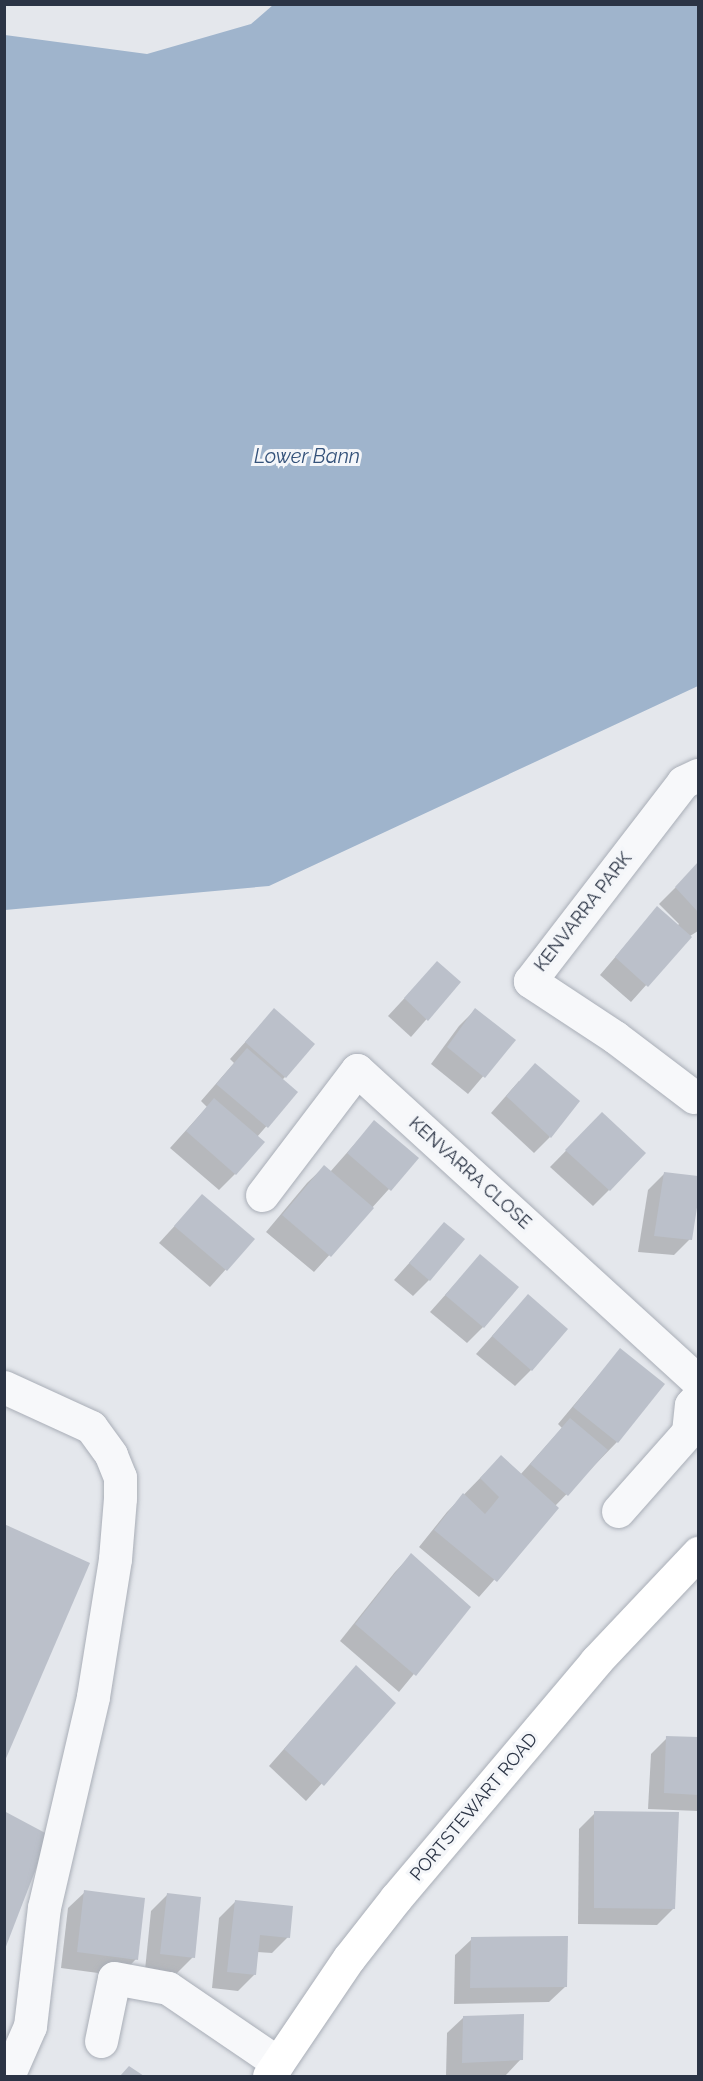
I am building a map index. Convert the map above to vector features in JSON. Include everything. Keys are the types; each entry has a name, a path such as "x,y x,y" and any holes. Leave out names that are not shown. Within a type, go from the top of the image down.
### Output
{"main road":[{"name":"PORTSTEWART ROAD","path":"274,2070 349,1958 396,1898 596,1660 699,1553"}],"street":[{"name":"KENVARRA PARK","path":"694,1097 615,1037 530,981 683,782 699,775"},
{"name":"KENVARRA CLOSE","path":"262,1195 357,1070 699,1381"},
{"path":"4,1387 92,1427 111,1455 120,1477 115,1559 93,1697 44,1907 30,2026 8,2076"},
{"path":"618,1511 688,1432 692,1405 699,1397"},
{"path":"101,2041 114,1978 168,1988 274,2070"}],"water":[{"name":"Lower Bann","path":"273,5 698,5 698,686 269,886 5,910 5,35 147,54 251,24"}],"building":[{"path":"698,862 698,912 675,887"},
{"path":"657,906 692,937 648,987 615,957"},
{"path":"437,961 461,982 428,1021 404,998"},
{"path":"274,1008 315,1044 286,1078 245,1042"},
{"path":"475,1008 516,1040 485,1078 447,1047"},
{"path":"247,1048 298,1092 268,1128 216,1084"},
{"path":"535,1063 580,1101 551,1138 506,1096"},
{"path":"214,1098 265,1142 236,1175 186,1131"},
{"path":"602,1112 646,1153 610,1191 565,1150"},
{"path":"374,1120 419,1158 391,1191 347,1153"},
{"path":"324,1165 374,1208 331,1257 282,1215"},
{"path":"664,1172 698,1176 698,1201 692,1240 654,1236"},
{"path":"202,1194 255,1239 227,1271 174,1226"},
{"path":"444,1222 465,1239 430,1281 409,1263"},
{"path":"480,1254 519,1287 484,1328 445,1295"},
{"path":"528,1294 568,1329 532,1371 492,1336"},
{"path":"620,1348 665,1384 618,1443 573,1407"},
{"path":"570,1418 608,1450 568,1496 530,1464"},
{"path":"501,1455 559,1508 497,1582 434,1530 463,1493 485,1514 499,1497 480,1478"},
{"path":"4,1524 90,1563 4,1763"},
{"path":"411,1553 471,1607 416,1676 355,1624"},
{"path":"356,1665 396,1703 324,1786 284,1749"},
{"path":"666,1736 698,1737 698,1795 664,1793"},
{"path":"4,1811 49,1835 5,1949 4,1949"},
{"path":"594,1811 679,1812 675,1909 594,1908"},
{"path":"84,1890 145,1898 138,1960 77,1952"},
{"path":"167,1893 201,1897 195,1958 160,1954"},
{"path":"235,1900 293,1906 290,1938 260,1935 256,1975 227,1972"},
{"path":"568,1936 567,1987 470,1988 471,1937"},
{"path":"524,2014 523,2060 462,2063 463,2016"},
{"path":"129,2066 144,2076 120,2076"}]}
